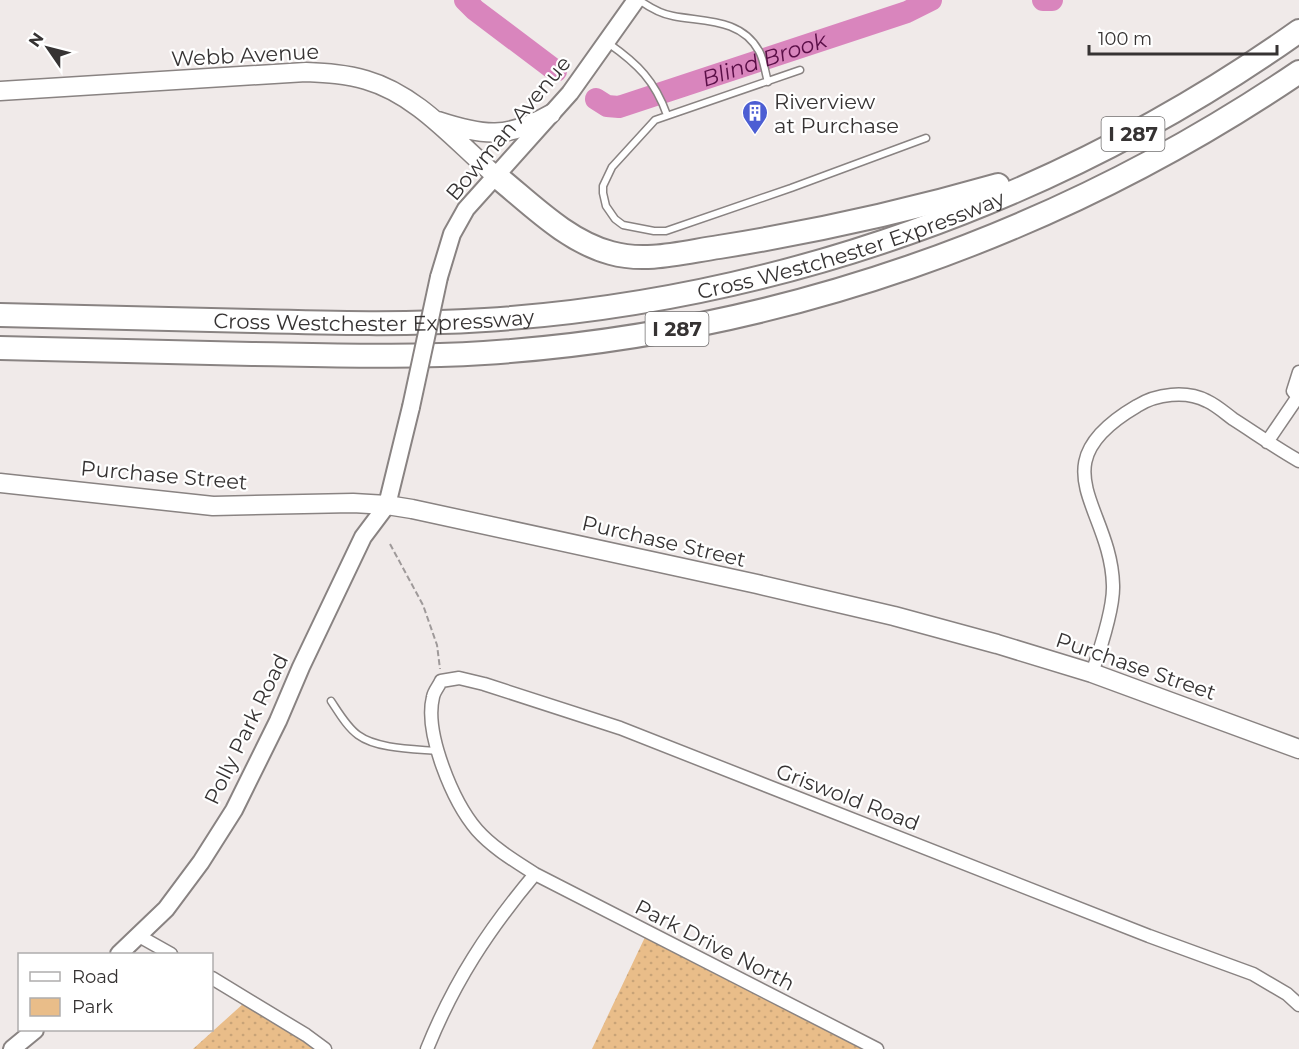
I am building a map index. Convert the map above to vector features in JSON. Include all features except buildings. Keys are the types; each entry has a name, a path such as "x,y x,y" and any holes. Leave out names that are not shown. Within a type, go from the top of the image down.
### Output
{"highway":[{"name":"Cross Westchester Expressway","path":"0,315 391,323 506,318 596,309 710,289 831,258 950,218 1078,162 1197,98 1299,32"},
{"name":"Cross Westchester Expressway","path":"0,348 345,356 462,354 578,344 728,319 807,300 897,272 1028,222 1111,183 1173,150 1299,72"},
{"path":"495,175 556,224 582,241 611,253 650,257 745,243 900,211 1078,162"}],"main road":[{"name":"Webb Avenue","path":"0,91 306,72 357,78 387,88 403,97 433,119 495,175"},
{"path":"433,119 468,131 487,133 530,126 551,114"},
{"name":"Purchase Street","path":"0,483 213,506 353,503 387,505 594,548 894,616 997,644 1092,674 1299,749"}],"street":[{"name":"Bowman Avenue","path":"387,505 439,277 447,248 458,222 495,175 570,93 638,0"},
{"path":"1267,441 1298,398 1293,385 1299,372"},
{"path":"1092,674 1114,588 1112,559 1093,512 1084,478 1086,456 1101,433 1122,415 1143,402 1164,396 1194,396 1207,401 1299,461"},
{"name":"Polly Park Road","path":"120,953 166,909 201,862 234,810 363,537 387,505"},
{"name":"Griswold Road","path":"441,681 459,678 484,684 620,728 1149,936 1253,974 1287,994 1299,1005"},
{"path":"438,751 431,716 433,696 441,681"},
{"name":"Park Drive North","path":"438,751 453,796 477,830 503,852 535,874 877,1049"},
{"path":"427,1049 441,1015 482,941 535,874"},
{"path":"139,936 169,953"},
{"path":"213,979 325,1049"},
{"path":"12,1049 33,1031"}],"lane":[{"path":"638,0 671,16 722,22 738,30 759,51 768,82"},
{"path":"607,42 645,73 654,84 667,115"},
{"path":"800,70 655,120 612,167 603,186 606,206 615,219 624,225 666,231 926,138"},
{"path":"332,701 359,736 388,747 438,751"}],"path":[{"path":"390,544 423,605 437,645 441,681"}],"green space":[{"path":"646,935 883,1049 592,1049"},
{"path":"244,1003 316,1049 193,1049"}],"waterway":[{"name":"Blind Brook","path":"465,0 556,71"},
{"name":"Blind Brook","path":"596,99 607,106 619,107 907,12 931,0"},
{"name":"Blind Brook","path":"1043,0 1052,0"}],"place":[{"name":"Riverview at Purchase","path":"755,136"}]}
